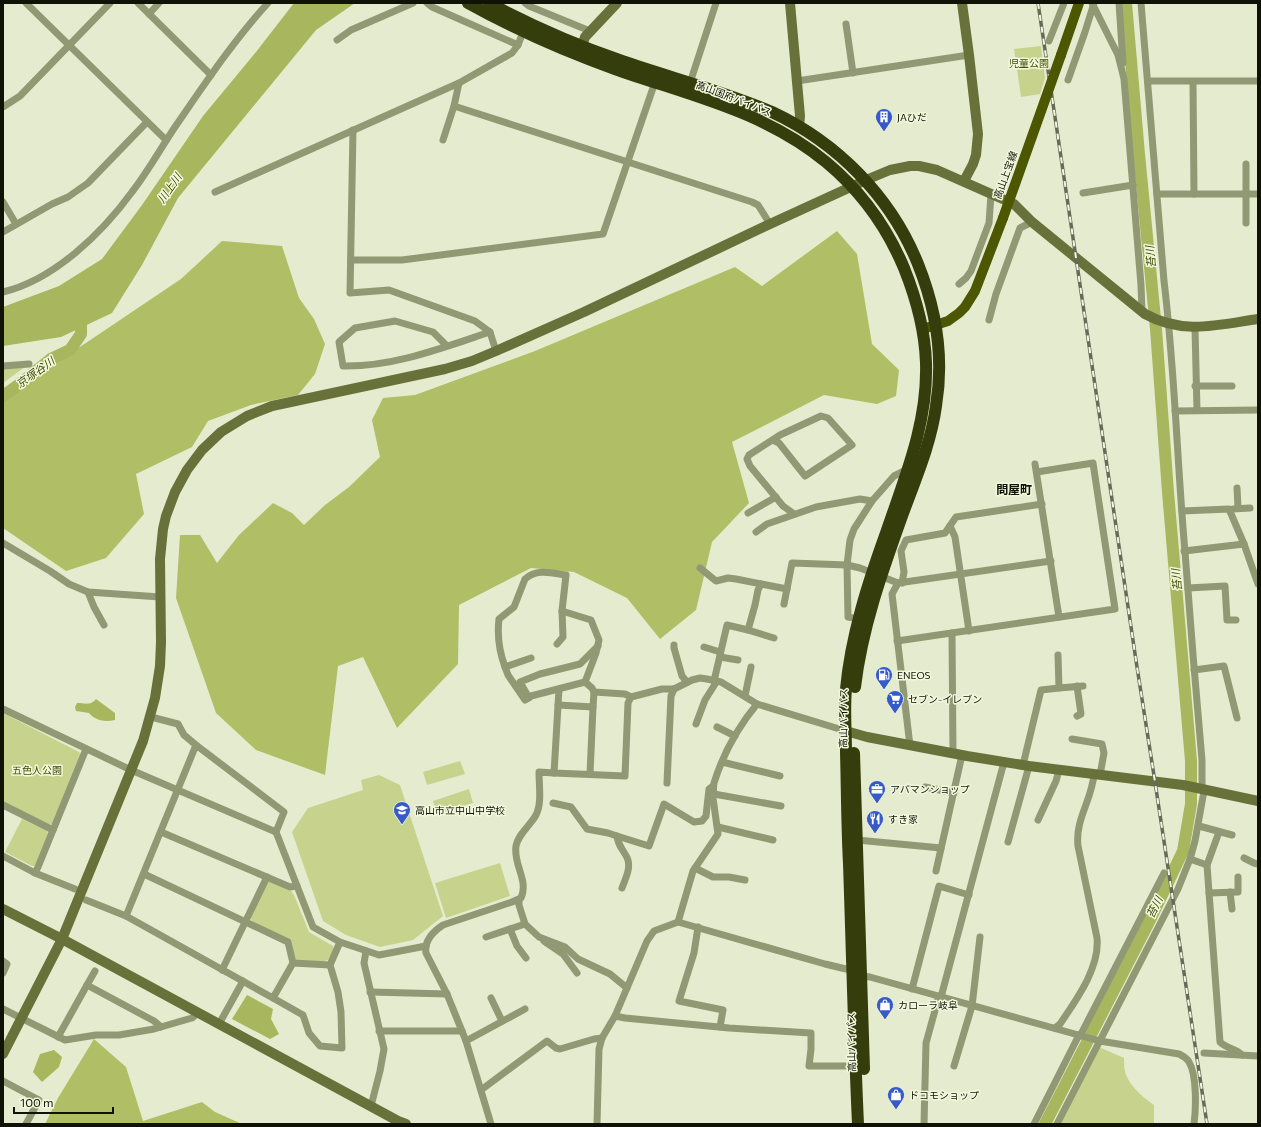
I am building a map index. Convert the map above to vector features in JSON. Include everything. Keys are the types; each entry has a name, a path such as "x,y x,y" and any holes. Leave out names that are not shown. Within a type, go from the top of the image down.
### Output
{"highway":[{"name":"高山国府バイパス","path":"468,3 494,8 582,46 757,106 800,127 828,146 866,180 888,208 907,240 923,276 936,325"},
{"name":"高山国府バイパス","path":"494,8 523,32 579,56 738,110 769,124 810,149 853,186 874,212 892,242 908,278 922,329"},
{"name":"高山バイパス","path":"858,1124 857,840 846,692 849,668 859,619 919,471 932,429 939,378 936,325"},
{"name":"高山バイパス","path":"865,1124 847,821 849,732 860,648 876,574 909,468 920,423 926,382 926,352 922,329"}],"main road":[{"name":"高山上宝線","path":"922,329 948,322 959,313 970,300 1002,218 1079,3"}],"street":[{"path":"26,3 166,140"},
{"path":"3,106 20,96 110,3"},
{"path":"138,3 211,75"},
{"path":"149,14 159,3"},
{"path":"3,292 20,287 44,275 66,260 105,224 132,192 211,75 268,3"},
{"path":"337,40 351,30 413,3"},
{"path":"427,3 432,7 518,45"},
{"path":"525,3 590,31"},
{"path":"582,46 585,37 617,3"},
{"path":"690,83 716,3"},
{"path":"790,3 800,127"},
{"path":"962,3 977,119 978,144 973,164 964,181"},
{"path":"1049,41 1064,3"},
{"path":"1119,3 1144,312"},
{"path":"1057,1124 1098,1041 1178,889 1190,859 1199,826 1202,790 1202,760 1141,3"},
{"path":"1093,4 1118,55 1124,79"},
{"path":"1068,80 1093,4"},
{"path":"846,24 853,73"},
{"path":"215,192 459,83 512,53 518,45 523,32"},
{"path":"797,81 969,55"},
{"path":"1148,81 1258,81"},
{"path":"351,260 402,260 603,234 655,82"},
{"path":"1194,82 1194,194"},
{"path":"443,140 454,106 459,83"},
{"path":"454,106 752,202 758,205 770,224"},
{"path":"3,232 58,202 88,183 147,122"},
{"path":"354,130 350,293 389,290 475,321 490,332 496,351"},
{"path":"1246,164 1246,223"},
{"path":"3,1054 62,939 147,730 158,681 161,642 161,544 166,516 170,504 180,482 202,450 221,432 247,416 272,406 445,369 472,361 598,305 866,180 890,170 910,166 927,167 964,181 1014,204 1032,222 1144,312 1166,323 1195,328 1258,319"},
{"path":"1083,193 1133,185"},
{"path":"958,284 966,278 971,271 990,216 991,194"},
{"path":"1157,194 1258,194"},
{"path":"3,202 16,224"},
{"path":"990,320 996,294 1020,228 1032,222"},
{"path":"446,346 433,332 395,321 355,328 339,342 343,366 356,366 397,361 446,346 490,332"},
{"path":"1195,328 1195,386 1197,410"},
{"path":"3,366 29,364"},
{"path":"1195,386 1232,386"},
{"path":"1174,410 1258,410"},
{"path":"773,440 780,442 805,476 852,445 828,418 821,416 773,440 749,455 747,459 750,466 783,506 794,514"},
{"path":"897,641 1116,609 1093,463 1036,472"},
{"path":"1036,464 1059,618"},
{"path":"859,619 848,617 847,565 850,540 854,529 872,501 894,476 909,468"},
{"path":"1237,488 1238,508"},
{"path":"748,514 776,497"},
{"path":"756,532 767,524 816,506 860,499 872,501"},
{"path":"910,746 892,594 900,583 904,572 901,551 906,540 945,533 956,517 1042,504"},
{"path":"1182,511 1250,508"},
{"path":"1229,509 1258,582"},
{"path":"950,526 955,537 969,631"},
{"path":"3,544 50,571 69,584 88,592 160,596"},
{"path":"1184,551 1244,544"},
{"path":"784,604 792,563 847,565 860,568 900,583 1051,561"},
{"path":"700,568 716,581 736,578 787,589"},
{"path":"557,644 563,637 562,611 566,575 540,572 528,576 525,579 514,607 499,619 498,640 505,668 525,700 585,682"},
{"path":"748,630 758,590 761,584"},
{"path":"1188,588 1225,586 1227,620 1236,620"},
{"path":"88,592 104,625"},
{"path":"562,611 591,620 599,640 585,682"},
{"path":"696,724 705,700 716,681 720,654 727,625 774,638"},
{"path":"936,871 954,793 958,754 952,633"},
{"path":"674,645 682,676 687,682"},
{"path":"529,698 520,682 540,674 580,664 598,646"},
{"path":"704,647 738,660"},
{"path":"1058,655 1059,688"},
{"path":"505,668 531,658"},
{"path":"1194,670 1224,666 1237,718"},
{"path":"745,696 751,667"},
{"path":"594,692 625,694 631,697 662,690 674,689 687,682 700,678 716,681 732,688 757,704 849,732 910,746 1004,762 1183,786 1258,801"},
{"path":"585,682 594,692 590,774"},
{"path":"1008,842 1026,765 1041,690 1080,686 1081,714 1077,716"},
{"path":"554,773 559,689"},
{"path":"667,783 671,696 674,689"},
{"path":"577,973 563,954 551,947 525,924 519,905 519,900 524,886 516,860 516,846 522,834 535,817 538,809 539,772 625,776 628,703 631,697"},
{"path":"678,922 695,868 718,834 713,802 714,786 722,762 744,720 757,704"},
{"path":"558,705 593,707"},
{"path":"3,709 131,770 276,832"},
{"path":"155,718 178,724 184,735 196,745 284,812 276,832 313,927 340,942 380,955 426,946"},
{"path":"717,727 735,736"},
{"path":"1055,1028 1060,1024 1082,990 1098,951 1097,938 1078,846 1077,834 1080,820 1104,753 1102,744 1072,739"},
{"path":"126,916 196,745"},
{"path":"35,873 86,749"},
{"path":"722,762 780,776"},
{"path":"924,1124 926,1043 1004,762"},
{"path":"1038,820 1059,770"},
{"path":"553,803 571,807 587,829 608,833 649,846 664,804 694,822 702,821 706,816 709,789 714,786"},
{"path":"925,787 954,793"},
{"path":"714,794 781,806"},
{"path":"3,805 53,830"},
{"path":"1199,826 1232,835"},
{"path":"718,827 773,840"},
{"path":"161,832 290,887 297,886"},
{"path":"1219,832 1206,865 1220,1042 1226,1047 1238,1050 1242,1055"},
{"path":"617,836 619,846 626,856 629,865 628,874 622,888"},
{"path":"857,840 942,848"},
{"path":"3,856 35,873 75,889"},
{"path":"1244,858 1258,864"},
{"path":"1190,859 1206,865"},
{"path":"695,868 713,877 728,877 745,880"},
{"path":"1034,1124 1081,1036 1164,873"},
{"path":"144,874 288,942 293,963 273,998"},
{"path":"222,970 267,877"},
{"path":"1209,893 1238,892 1238,877"},
{"path":"912,989 939,886 968,895"},
{"path":"1230,892 1232,909"},
{"path":"86,900 126,916 303,1015 309,1033 320,1046 342,1048 341,1012 338,992 330,965 340,942"},
{"path":"491,1124 466,1041 447,994 426,953 426,946 430,938 443,926 519,900"},
{"path":"3,909 62,939 406,1124"},
{"path":"597,1124 598,1049 602,1038 615,1016 652,934 658,929 678,922 1098,1041 1176,1053 1184,1056 1189,1062 1194,1082 1196,1102 1194,1124"},
{"path":"486,937 525,924"},
{"path":"698,927 694,952 680,1001 723,1010 720,1027"},
{"path":"510,929 517,946 526,958"},
{"path":"539,937 566,947 578,959 610,974 628,988"},
{"path":"954,1066 972,1006 980,937"},
{"path":"366,951 364,963 384,1049 380,1071 370,1106"},
{"path":"3,961 8,964 3,972"},
{"path":"293,963 330,965"},
{"path":"58,1038 95,971"},
{"path":"219,1024 243,981"},
{"path":"87,985 154,1021 161,1027"},
{"path":"370,992 447,994"},
{"path":"491,998 502,1021"},
{"path":"3,1009 58,1038 65,1040 96,1035 119,1035 161,1027 192,1018 198,1013"},
{"path":"466,1041 525,1009"},
{"path":"615,1016 720,1027 811,1033 809,1066 850,1066"},
{"path":"379,1031 462,1031"},
{"path":"481,1090 547,1041 556,1048 560,1049 602,1038"},
{"path":"1204,1053 1232,1056 1258,1056"},
{"path":"3,1081 38,1100 26,1124"}],"green space":[{"name":"児童公園","path":"1041,46 1045,78 1040,94 1021,97 1014,49"},
{"path":"29,364 3,383 3,366"},
{"name":"五色人公園","path":"3,713 79,752 80,754 52,824 49,824 3,802"},
{"path":"460,761 465,774 427,785 423,772"},
{"path":"379,775 400,785 443,916 413,940 380,947 346,935 323,921 292,832 308,808 363,790 361,780"},
{"path":"469,789 473,803 437,814 433,801"},
{"path":"22,819 47,831 48,834 35,866 32,866 5,852"},
{"path":"500,863 510,896 446,918 435,883"},
{"path":"267,882 291,891 309,932 333,946 334,949 328,960 297,961 291,940 252,922 251,918"},
{"path":"1099,1047 1124,1058 1126,1075 1129,1081 1147,1100 1154,1105 1154,1124 1060,1124"}],"shaded area":[{"path":"837,231 857,254 872,344 899,370 896,396 877,404 824,395 732,442 749,503 712,542 696,610 660,639 627,598 574,572 531,568 459,605 458,664 397,728 363,657 338,666 325,775 256,750 216,713 176,598 180,535 200,535 217,563 239,535 273,503 292,513 304,525 325,505 349,487 380,457 372,420 383,398 415,395 535,351 735,267 762,286"},
{"path":"222,241 282,246 299,298 314,319 325,344 315,374 298,395 251,405 208,421 192,447 136,474 144,514 106,558 66,571 3,528 3,391 65,357 181,279"},
{"path":"94,1039 126,1067 143,1121 202,1102 215,1112 242,1124 45,1124 58,1098"}],"water":[{"name":"川上川","path":"294,3 355,3 316,30 178,198 142,265 112,313 61,337 3,346 3,307 59,286 102,259 142,205 203,116"},
{"path":"96,699 115,713 115,720 101,720 95,718 89,713 76,711 75,707 77,703 92,703"},
{"path":"247,995 273,1009 271,1019 279,1034 270,1039 232,1019"},
{"path":"54,1050 62,1057 59,1067 42,1082 33,1072 40,1054"}],"waterway":[{"name":"苔川","path":"1045,1124 1150,920 1183,851 1191,804 1191,761 1168,492 1156,329 1126,3"},
{"name":"京塚谷川","path":"3,396 51,359 70,350 81,334 81,321 83,313"}],"railway":[{"path":"1038,3 1207,1124"}],"place":[{"name":"JAひだ","path":"884,132"},
{"name":"ENEOS","path":"884,690"},
{"name":"セブン-イレブン","path":"895,714"},
{"name":"アパマンショップ","path":"877,804"},
{"name":"高山市立中山中学校","path":"402,825"},
{"name":"すき家","path":"875,834"},
{"name":"カローラ岐阜","path":"885,1020"},
{"name":"ドコモショップ","path":"896,1110"}],"district":[{"name":"問屋町","path":"1014,489"}]}
